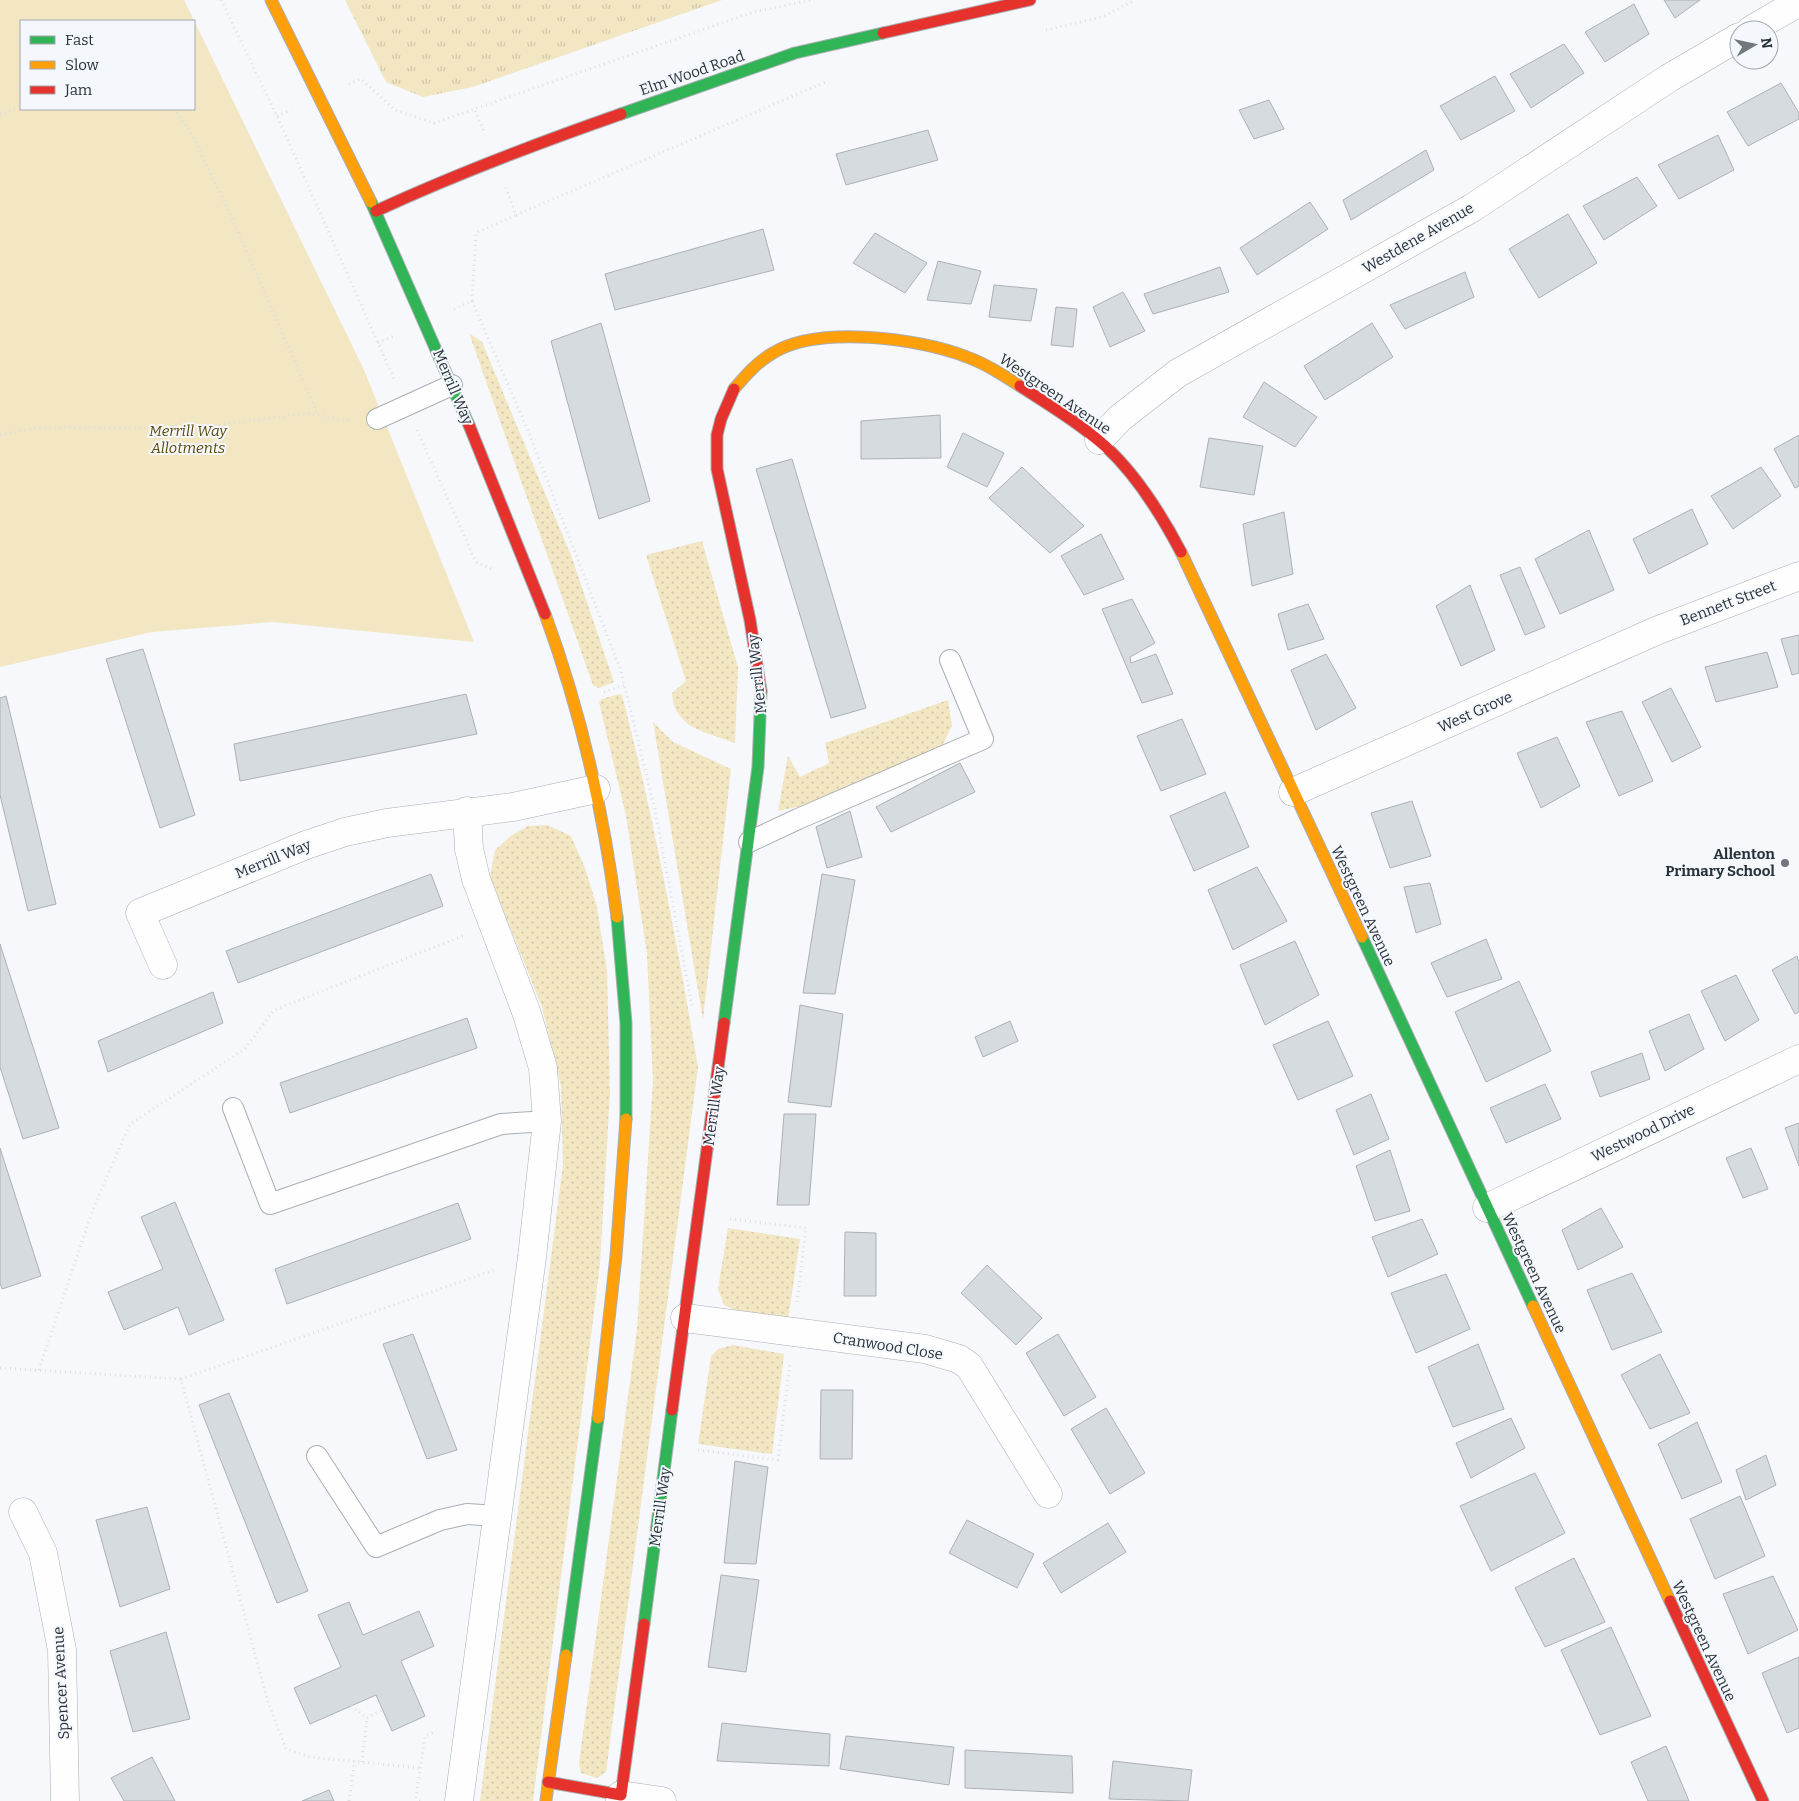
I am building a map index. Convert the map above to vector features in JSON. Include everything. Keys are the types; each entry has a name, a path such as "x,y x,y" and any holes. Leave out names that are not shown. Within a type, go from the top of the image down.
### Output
{"street":[{"name":"Merrill Way","path":"271,0 322,97 376,211 426,321 508,516 536,588 568,685 596,789 605,831 621,960 626,1027 626,1132 620,1226 599,1416 546,1801"},
{"name":"Elm Wood Road","path":"376,211 496,159 795,53 1030,0"},
{"path":"1768,20 1799,2"},
{"name":"Westdene Avenue","path":"1099,440 1120,418 1178,373 1472,208 1670,78 1729,43"},
{"name":"Westgreen Avenue","path":"721,419 726,405 745,376 776,348 808,339 857,335 931,347 977,360 1099,440 1134,477 1153,501 1170,528 1225,642 1763,1801"},
{"name":"Merrill Way","path":"620,1798 686,1318 761,740 762,692 746,597 720,489 715,452 721,419"},
{"name":"Bennett Street","path":"1656,631 1799,576"},
{"name":"West Grove","path":"1293,792 1656,631"},
{"name":"Merrill Way","path":"163,965 140,913 306,845 345,832 388,823 514,807 596,789"},
{"path":"459,1801 532,1257 547,1121 543,1068 527,1014 476,880 469,849 467,812"},
{"name":"Westwood Drive","path":"1487,1208 1799,1059"},
{"name":"Cranwood Close","path":"686,1318 925,1349 959,1359 969,1366 1048,1494"},
{"name":"Spencer Avenue","path":"22,1512 43,1553 62,1650 65,1801"},
{"path":"548,1782 620,1798 662,1801"}],"lane":[{"path":"377,419 452,385"},
{"path":"749,842 798,818 983,739 950,660"},
{"path":"233,1108 270,1204 501,1124 547,1121"},
{"path":"317,1456 376,1547 440,1520 467,1514 497,1516"}],"path":[{"path":"221,0 277,116 476,562 536,588"},
{"path":"277,116 361,79 395,110 434,123 754,12 810,0"},
{"path":"1036,32 1102,17 1135,0"},
{"path":"692,1006 655,810 621,671 528,430 472,301 476,233 829,80"},
{"path":"0,114 20,107"},
{"path":"0,435 33,429 64,427 188,429 289,415 308,414 318,416 222,197 190,131 175,110"},
{"path":"475,110 496,159 516,215"},
{"path":"378,343 472,301"},
{"path":"0,1368 181,1379 532,1257"},
{"path":"181,1379 268,1702 286,1749 310,1757 420,1768"},
{"path":"351,1706 367,1718"},
{"path":"367,1718 382,1710"},
{"path":"362,1762 367,1718"},
{"path":"350,1801 355,1761"}],"green space":[{"name":"Merrill Way Allotments","path":"0,0 184,0 194,20 20,20 20,110 195,110 195,23 364,370 474,642 273,622 152,632 0,667"},
{"path":"345,0 722,0 473,87 423,97 386,82"},
{"path":"469,333 482,342 572,558 614,682 599,688 593,685"},
{"path":"702,541 738,668 735,743 703,732 685,722 674,705 672,693 686,681 646,555"},
{"path":"619,694 622,695 634,741 655,834 698,1067 606,1772 597,1778 581,1773 579,1763 637,1329 653,1081 647,954 626,816 599,702 602,699"},
{"path":"948,700 952,726 942,746 802,806 778,811 788,756 800,777 829,763 825,743"},
{"path":"653,722 673,742 731,769 703,1020"},
{"path":"547,825 571,836 585,868 597,907 607,971 610,1093 600,1264 533,1801 480,1801 563,1165 561,1086 542,1007 490,877 495,850 512,835 528,826"},
{"path":"728,1228 800,1239 788,1320 742,1313 724,1305 718,1289"},
{"path":"733,1345 784,1354 772,1454 698,1444 711,1356 718,1349"}],"building":[{"path":"1664,0 1700,0 1675,18"},
{"path":"1634,4 1649,34 1605,62 1585,32"},
{"path":"1564,44 1584,73 1531,108 1510,74"},
{"path":"1495,76 1515,111 1461,140 1440,106"},
{"path":"1781,83 1799,113 1799,119 1748,146 1727,112"},
{"path":"1269,100 1284,129 1254,139 1239,110"},
{"path":"928,130 938,160 846,185 836,154"},
{"path":"1718,135 1734,170 1679,199 1658,165"},
{"path":"1426,150 1434,170 1351,220 1343,200"},
{"path":"1637,177 1657,206 1604,240 1583,206"},
{"path":"1310,202 1328,229 1257,275 1240,248"},
{"path":"1568,214 1597,263 1539,298 1509,249"},
{"path":"763,229 774,270 615,310 605,274"},
{"path":"875,233 927,263 905,293 853,263"},
{"path":"938,261 981,271 971,304 927,300"},
{"path":"1220,267 1229,292 1153,314 1144,294"},
{"path":"1465,272 1474,297 1405,329 1390,305"},
{"path":"994,285 1037,289 1031,321 989,317"},
{"path":"1123,292 1145,331 1110,347 1093,307"},
{"path":"1056,307 1077,309 1073,347 1051,345"},
{"path":"601,323 650,501 599,519 551,341"},
{"path":"1372,323 1393,357 1325,400 1304,366"},
{"path":"1264,382 1317,417 1295,447 1243,417"},
{"path":"940,415 941,458 861,459 861,421"},
{"path":"963,433 1004,453 987,487 947,467"},
{"path":"1799,435 1799,486 1795,488 1774,449"},
{"path":"1209,438 1263,446 1254,495 1200,487"},
{"path":"792,459 866,708 831,718 756,469"},
{"path":"1022,467 1084,526 1050,553 989,498"},
{"path":"1761,467 1781,496 1733,529 1711,496"},
{"path":"1692,509 1708,544 1649,574 1633,539"},
{"path":"1284,512 1293,574 1252,586 1243,524"},
{"path":"1589,530 1614,590 1560,614 1535,559"},
{"path":"1101,534 1124,579 1084,595 1061,556"},
{"path":"1520,567 1545,627 1525,635 1500,575"},
{"path":"1470,585 1495,650 1461,666 1436,606"},
{"path":"1132,599 1155,643 1130,657 1131,663 1156,654 1173,694 1142,703 1102,609"},
{"path":"1308,604 1324,639 1288,650 1278,614"},
{"path":"1799,635 1799,673 1792,675 1781,639"},
{"path":"143,649 195,815 160,828 106,659"},
{"path":"1767,652 1778,687 1716,702 1705,667"},
{"path":"1326,654 1356,708 1316,730 1291,670"},
{"path":"1671,688 1701,747 1672,762 1642,702"},
{"path":"466,694 477,734 240,781 234,744"},
{"path":"6,696 56,904 28,911 0,795 0,698"},
{"path":"1622,711 1653,781 1619,796 1586,722"},
{"path":"1182,719 1206,774 1161,791 1137,736"},
{"path":"1557,737 1580,786 1541,808 1517,753"},
{"path":"960,763 975,792 891,832 876,807"},
{"path":"1225,792 1249,847 1194,871 1170,816"},
{"path":"1412,801 1431,856 1390,868 1371,813"},
{"path":"850,811 862,857 827,868 816,827"},
{"path":"1257,867 1287,921 1233,950 1208,890"},
{"path":"431,874 443,906 238,983 226,951"},
{"path":"822,874 855,880 835,994 803,993"},
{"path":"1430,883 1441,924 1416,933 1404,887"},
{"path":"1486,939 1502,979 1447,997 1431,963"},
{"path":"1295,941 1319,995 1265,1025 1240,965"},
{"path":"0,944 59,1128 23,1139 0,1067"},
{"path":"1797,956 1799,962 1799,1012 1795,1014 1772,970"},
{"path":"1736,975 1759,1020 1725,1041 1701,991"},
{"path":"1519,981 1551,1051 1486,1082 1455,1012"},
{"path":"213,992 223,1023 108,1072 98,1041"},
{"path":"800,1005 843,1014 831,1107 788,1102"},
{"path":"1689,1014 1704,1049 1665,1071 1649,1031"},
{"path":"467,1018 477,1048 290,1113 280,1083"},
{"path":"1010,1021 1018,1041 983,1057 975,1037"},
{"path":"1328,1021 1353,1076 1298,1100 1273,1045"},
{"path":"1642,1053 1650,1079 1600,1097 1591,1072"},
{"path":"1545,1084 1561,1119 1506,1143 1490,1108"},
{"path":"1371,1094 1389,1139 1354,1155 1336,1110"},
{"path":"784,1114 816,1114 809,1205 777,1205"},
{"path":"1799,1123 1799,1166 1785,1128"},
{"path":"0,1148 41,1276 2,1289 0,1283"},
{"path":"1751,1148 1768,1189 1743,1198 1726,1158"},
{"path":"1390,1150 1410,1211 1375,1221 1356,1166"},
{"path":"175,1202 224,1320 189,1335 178,1307 124,1330 108,1292 163,1269 141,1217"},
{"path":"458,1203 471,1239 287,1304 275,1269"},
{"path":"1601,1208 1623,1247 1578,1270 1562,1230"},
{"path":"1422,1219 1438,1254 1388,1277 1372,1237"},
{"path":"845,1232 876,1233 876,1296 844,1296"},
{"path":"987,1265 1042,1318 1016,1345 961,1293"},
{"path":"1632,1273 1662,1332 1612,1350 1587,1290"},
{"path":"1446,1274 1470,1329 1416,1353 1391,1293"},
{"path":"413,1334 457,1450 427,1459 383,1344"},
{"path":"1058,1334 1096,1397 1064,1416 1026,1353"},
{"path":"1478,1344 1504,1409 1453,1427 1428,1367"},
{"path":"1660,1354 1690,1413 1650,1429 1621,1375"},
{"path":"821,1390 853,1390 852,1459 820,1459"},
{"path":"229,1393 308,1591 277,1603 199,1405"},
{"path":"1106,1408 1145,1473 1110,1494 1071,1429"},
{"path":"1511,1418 1525,1448 1471,1478 1456,1443"},
{"path":"1697,1422 1722,1482 1682,1499 1658,1444"},
{"path":"1766,1455 1776,1485 1746,1500 1736,1470"},
{"path":"735,1461 768,1467 756,1564 724,1563"},
{"path":"1535,1473 1565,1533 1491,1571 1460,1506"},
{"path":"1740,1496 1765,1556 1715,1579 1690,1519"},
{"path":"147,1507 170,1589 120,1607 96,1520"},
{"path":"967,1520 1034,1554 1017,1588 949,1553"},
{"path":"1108,1523 1126,1552 1061,1593 1043,1563"},
{"path":"1574,1558 1605,1622 1545,1647 1515,1588"},
{"path":"721,1575 759,1580 746,1672 708,1667"},
{"path":"1773,1576 1798,1630 1748,1654 1723,1594"},
{"path":"349,1602 363,1635 419,1611 434,1646 401,1661 425,1716 392,1731 376,1695 310,1724 294,1688 341,1667 318,1615"},
{"path":"1611,1627 1651,1716 1600,1735 1561,1650"},
{"path":"166,1632 190,1719 133,1732 110,1651"},
{"path":"1799,1657 1799,1728 1787,1733 1762,1673"},
{"path":"722,1723 830,1734 829,1766 717,1761"},
{"path":"846,1736 954,1747 949,1785 840,1769"},
{"path":"1666,1746 1689,1801 1648,1801 1631,1762"},
{"path":"965,1750 1072,1756 1073,1793 965,1788"},
{"path":"152,1757 175,1801 124,1801 111,1778"},
{"path":"1113,1761 1192,1770 1188,1801 1109,1799"},
{"path":"329,1790 334,1801 302,1801"}],"traffic: fast":[{"path":"621,114 795,53 883,33"},
{"path":"371,202 469,425"},
{"path":"724,1023 758,767 761,691"},
{"path":"617,917 626,1023 626,1119"},
{"path":"1362,937 1533,1306"},
{"path":"644,1624 672,1410"},
{"path":"566,1655 598,1418"}],"traffic: slow":[{"path":"271,0 371,202"},
{"path":"734,389 747,374 773,353 792,344 816,339 842,337 896,340 947,350 981,363 1020,386"},
{"path":"1181,552 1362,937"},
{"path":"545,614 570,688 590,763 612,878 617,917"},
{"path":"598,1418 616,1256 626,1119"},
{"path":"1533,1306 1670,1601"},
{"path":"546,1800 566,1655"}],"traffic: jam":[{"path":"883,33 1030,0"},
{"path":"376,211 436,184 621,114"},
{"path":"1020,386 1064,414 1117,457 1148,496 1181,552"},
{"path":"734,389 721,419 717,435 717,469 750,620 761,691"},
{"path":"469,425 545,614"},
{"path":"672,1410 724,1023"},
{"path":"1670,1601 1763,1801"},
{"path":"548,1782 621,1795 644,1624"}],"place":[{"name":"Allenton Primary School","path":"1785,863"}]}
